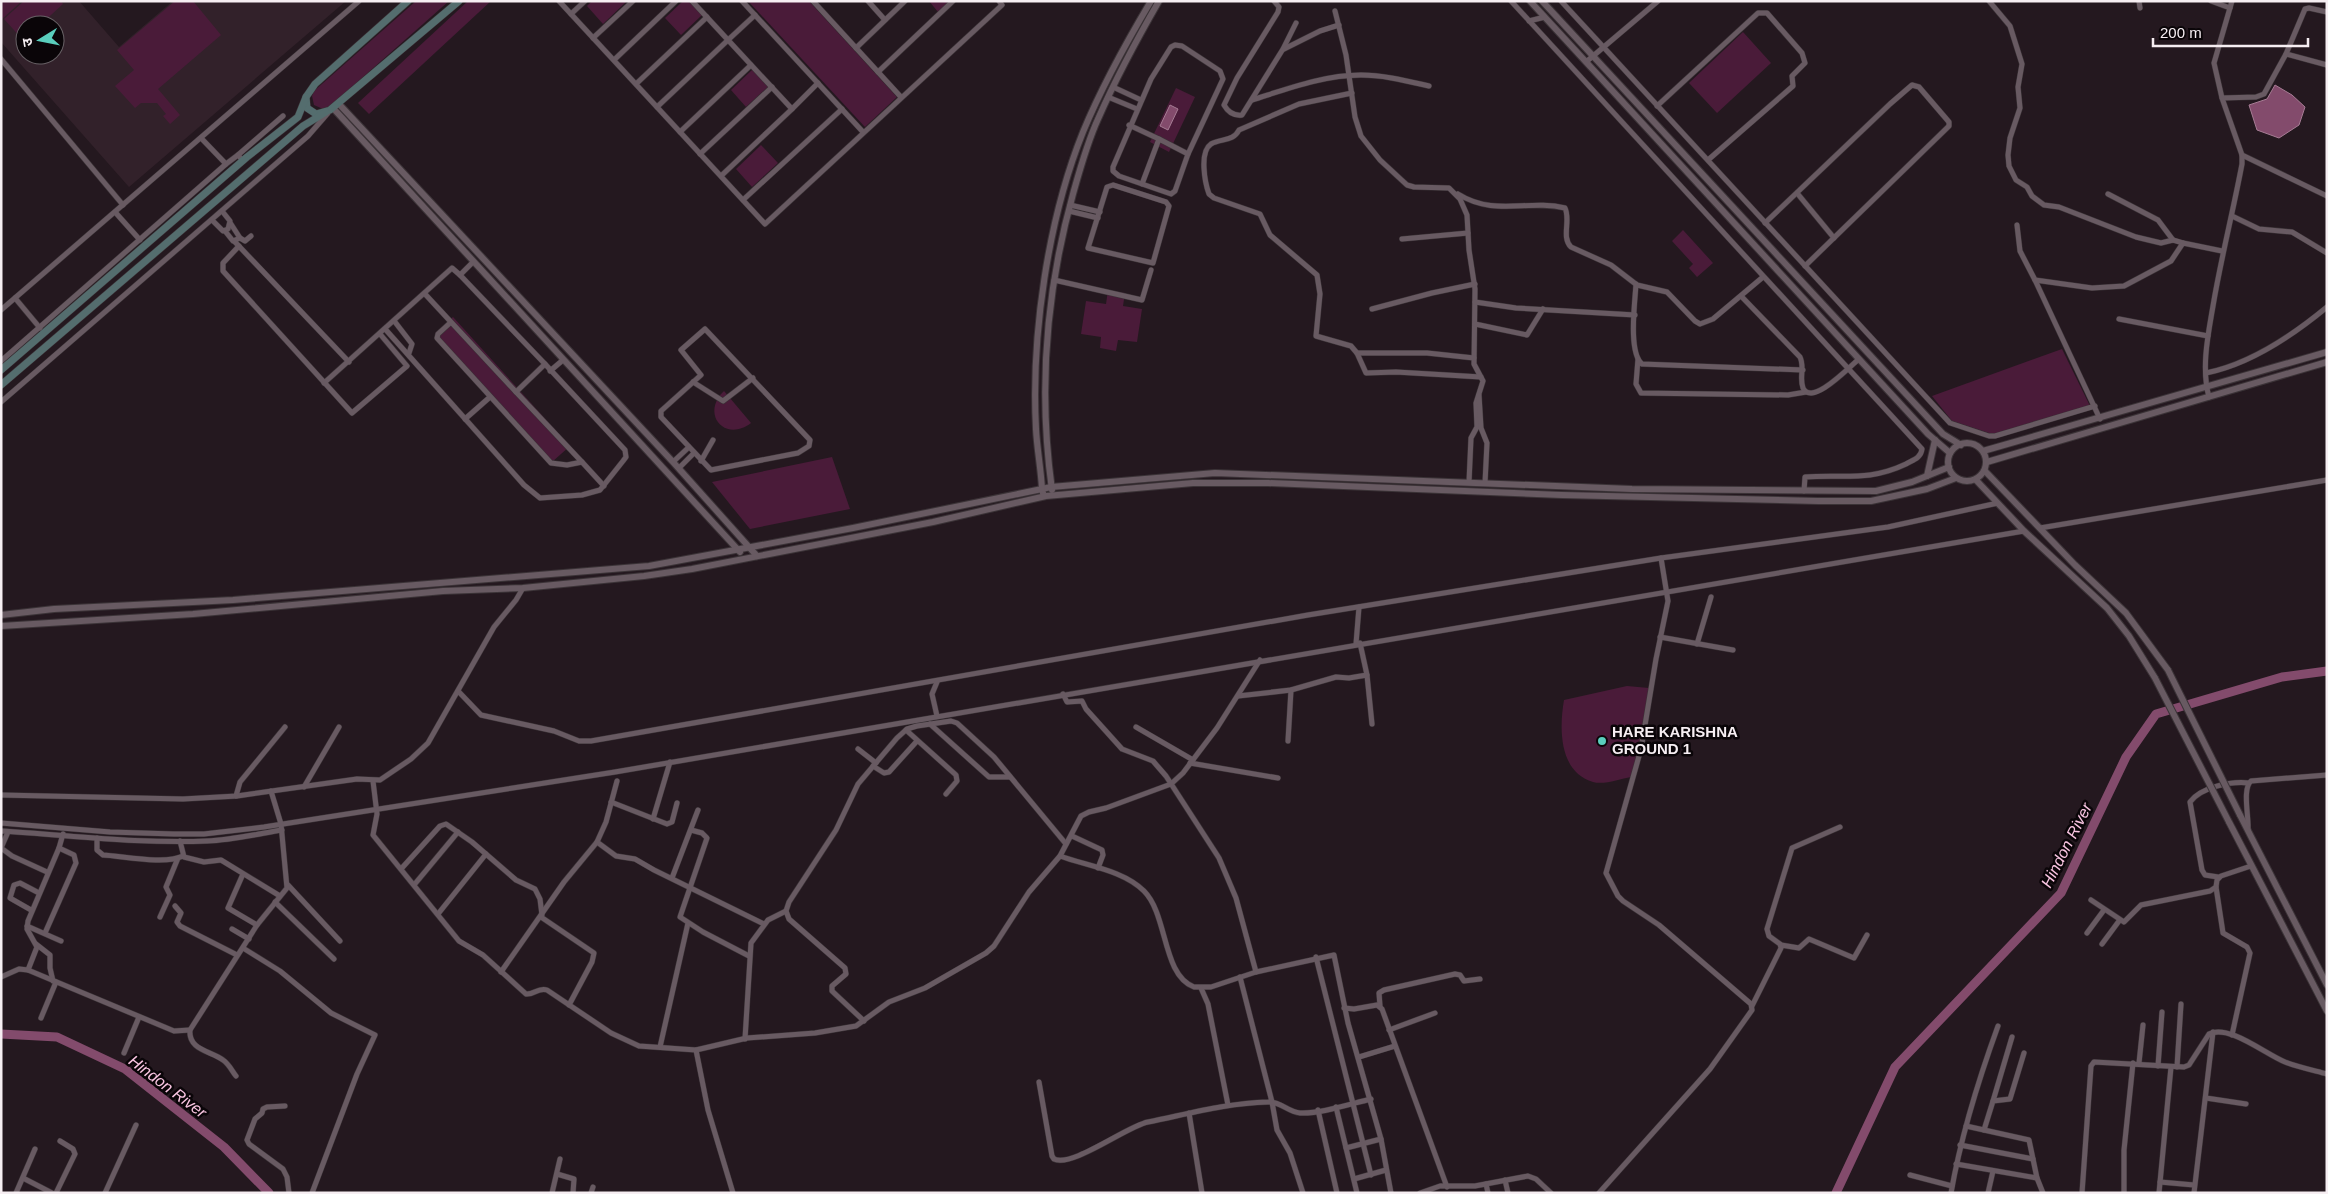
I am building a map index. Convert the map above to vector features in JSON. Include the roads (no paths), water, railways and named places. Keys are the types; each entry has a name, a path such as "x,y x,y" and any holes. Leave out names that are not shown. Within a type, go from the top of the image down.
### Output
{"main road":[{"path":"1,370 240,158 298,117 306,97 315,84 408,1"},
{"path":"1,385 303,126 332,109 459,1"},
{"path":"306,97 307,108 316,114 332,109"}],"street":[{"path":"1,310 358,1"},
{"path":"559,1 765,224 900,96 1002,4 999,1"},
{"path":"571,14 585,1"},
{"path":"593,38 632,1"},
{"path":"614,60 676,1"},
{"path":"692,1 792,109"},
{"path":"742,1 863,132"},
{"path":"813,1 900,96"},
{"path":"868,1 885,20"},
{"path":"856,48 905,1"},
{"path":"878,72 953,1"},
{"path":"1044,497 1036,429 1038,346 1043,295 1052,238 1083,133 1105,82 1151,1"},
{"path":"1052,495 1044,424 1045,359 1059,248 1069,208 1091,138 1108,97 1159,1"},
{"path":"1274,1 1279,7 1278,12 1237,78 1224,106 1227,110 1237,115 1242,115 1283,49 1296,23"},
{"path":"1511,1 1532,20 1763,277 1853,364 1950,453"},
{"path":"1530,1 1853,364 1916,441 1922,452 1918,458 1882,474 1870,477 1804,478 1804,488"},
{"path":"1542,1 1943,434 1961,445"},
{"path":"1561,1 1937,411 1954,425 1989,436 1995,436 2096,407"},
{"path":"1586,62 1658,1"},
{"path":"1989,1 2010,26 2022,64 2018,87 2020,108 2010,138 2008,162 2016,180 2028,187 2032,196 2044,205 2066,210 2136,237 2161,243 2173,240"},
{"path":"2139,1 2140,8"},
{"path":"2211,1 2230,8"},
{"path":"2209,397 2206,386 2208,336 2222,251 2232,216 2242,155 2222,98 2214,63 2232,1"},
{"path":"2222,98 2256,97 2264,94 2286,54 2306,8 2327,12"},
{"path":"1334,11 1339,25 1361,136 1393,173 1407,185 1414,187 1443,187 1472,202 1485,206 1565,208 1568,215 1568,245 1612,265 1636,284 1667,292 1700,324 1713,319 1763,277"},
{"path":"1657,106 1758,13 1767,13 1802,53 1804,63 1792,76 1793,86 1708,160"},
{"path":"657,107 755,15"},
{"path":"636,84 707,17"},
{"path":"1532,20 1545,17"},
{"path":"1283,49 1320,31 1339,25"},
{"path":"1173,46 1182,46 1220,71 1223,77 1188,154 1173,193 1119,176 1113,171 1129,125 1141,100 1151,79 1173,46"},
{"path":"2286,54 2327,66"},
{"path":"1,59 123,205"},
{"path":"680,132 751,65"},
{"path":"1251,100 1311,82 1350,76 1388,77 1430,86"},
{"path":"721,176 818,83"},
{"path":"1765,223 1912,86 1919,87 1949,122 1947,129 1805,266"},
{"path":"700,154 772,87"},
{"path":"1113,87 1141,100"},
{"path":"1352,93 1299,104 1282,110 1239,130 1234,137 1211,144 1204,159 1207,186 1211,196 1260,214 1270,235 1317,275 1320,294 1316,336 1351,346 1357,353 1366,373 1414,373 1482,377"},
{"path":"1108,97 1137,109"},
{"path":"743,200 842,108"},
{"path":"1,402 259,180 308,136 332,109"},
{"path":"332,109 745,558"},
{"path":"332,109 679,468 757,556"},
{"path":"1,362 226,164 240,158 283,116"},
{"path":"1129,125 1188,154"},
{"path":"201,138 226,164"},
{"path":"1142,184 1159,139"},
{"path":"2242,155 2327,196"},
{"path":"251,170 259,180"},
{"path":"1110,186 1168,203 1169,208 1153,263 1089,249 1088,245 1099,215 1107,188 1110,186"},
{"path":"1454,192 1464,206 1474,284 1474,358 1475,367 1482,377 1483,385 1476,402 1477,427 1471,438 1466,491"},
{"path":"1797,193 1834,238"},
{"path":"2108,194 2158,220 2173,240 2183,244 2222,251"},
{"path":"1069,208 1099,215"},
{"path":"222,211 240,238 245,241 251,236"},
{"path":"115,212 140,240"},
{"path":"2232,216 2259,229 2292,232 2327,253"},
{"path":"212,220 220,229 225,231 349,362"},
{"path":"225,231 231,224"},
{"path":"2017,225 2020,251 2100,417"},
{"path":"1402,240 1468,233"},
{"path":"240,238 222,263 223,271 324,383 354,413 407,366 380,334"},
{"path":"2035,280 2092,288 2124,286 2172,261 2183,244"},
{"path":"460,275 473,262"},
{"path":"324,383 395,322 452,268 625,450 626,457 600,490 582,495 540,498 524,485 409,353 386,330"},
{"path":"1054,280 1142,300 1151,270"},
{"path":"1372,309 1474,284"},
{"path":"1636,284 1634,341 1638,359 1636,384 1641,393 1788,395 1806,392 1810,394 1821,392 1853,364"},
{"path":"425,294 604,486"},
{"path":"1740,296 1800,357 1803,370 1803,386 1806,392"},
{"path":"15,298 40,328"},
{"path":"1475,302 1516,308 1635,315"},
{"path":"2206,374 2232,366 2285,339 2327,307"},
{"path":"1475,324 1528,334 1543,309"},
{"path":"2119,319 2208,336"},
{"path":"395,322 412,344 409,353"},
{"path":"450,322 438,334 437,338 551,463 567,466 582,462"},
{"path":"705,329 810,440 809,446 798,453 711,470 660,414 693,382 701,375 681,349 705,329"},
{"path":"1983,451 2327,352"},
{"path":"1357,353 1427,353 1474,358"},
{"path":"1638,359 1642,364 1803,370"},
{"path":"550,371 563,360"},
{"path":"1987,462 2327,362"},
{"path":"516,392 544,364"},
{"path":"693,382 723,401 753,378"},
{"path":"1479,394 1481,428 1487,443 1486,478"},
{"path":"465,419 490,397"},
{"path":"622,423 629,416"},
{"path":"701,461 713,440"},
{"path":"1927,476 1935,440"},
{"path":"1971,444 1983,451 1987,462 1985,470 1976,480 1963,481 1956,478 1949,467 1950,453 1961,445 1971,444"},
{"path":"673,462 689,447"},
{"path":"679,468 694,453"},
{"path":"1,615 54,610 233,600 389,586 591,572 657,565 863,526 1051,487 1215,473 1486,478 1632,489 1804,488 1876,491 1927,476 1949,467"},
{"path":"1985,470 2040,528 2126,613 2168,670 2248,831 2326,980"},
{"path":"1,626 241,610 443,591 523,588 644,576 933,522 1052,495 1217,482 1699,499 1871,501 1927,488 1956,478"},
{"path":"1976,480 2024,531 2107,608 2138,648 2327,1011"},
{"path":"2040,528 2327,480"},
{"path":"458,691 482,715 554,731 579,741 591,741 938,682 1359,607 1661,558 1888,527 1998,503"},
{"path":"1,831 62,837 180,842 213,841 376,810 670,762 2024,531"},
{"path":"1661,558 1668,592 1641,749 1606,873 1618,896 1623,901 1659,925 1752,1006"},
{"path":"1,795 183,799 271,792 357,779 373,781 390,775 424,747 494,627 516,600 523,588"},
{"path":"1698,644 1711,597"},
{"path":"1359,607 1358,644 1367,675 1372,724"},
{"path":"1660,637 1733,650"},
{"path":"373,781 376,810 373,835 459,941 483,955 526,994 543,989 611,1033 640,1046 696,1050 745,1039 846,1029 864,1021 889,1002 925,988 986,953 994,946 1029,892 1060,856 1081,816 1170,784 1192,761 1218,728 1260,660"},
{"path":"1238,696 1291,690 1336,677 1349,678 1367,675"},
{"path":"937,716 932,694 938,682"},
{"path":"1288,741 1291,690"},
{"path":"1063,694 1067,702 1082,701 1086,709 1100,722 1122,749 1153,761 1170,784 1219,858 1236,898 1256,972"},
{"path":"745,1039 751,943 764,924 786,911 836,830 858,784 906,730 951,721 957,723 994,756 1066,844"},
{"path":"930,724 989,777 1010,777"},
{"path":"236,796 240,782 285,727"},
{"path":"304,788 339,727"},
{"path":"1136,727 1192,761 1278,778"},
{"path":"906,730 956,775 957,780 946,794"},
{"path":"858,749 884,773 889,772 917,741"},
{"path":"653,819 670,762"},
{"path":"2251,866 2218,877 2204,875 2190,802 2201,791 2284,778 2327,775"},
{"path":"501,972 564,882 597,842 617,781"},
{"path":"2248,831 2249,816 2246,793 2249,783"},
{"path":"271,792 282,827 288,885 340,940"},
{"path":"611,802 653,819 670,823 677,803"},
{"path":"672,878 698,810"},
{"path":"1,824 204,834 282,827"},
{"path":"401,869 440,826 446,824 486,854 516,880 535,889 540,899 541,916"},
{"path":"1840,827 1792,848 1767,929 1769,936 1781,945 1799,948 1809,939 1854,958 1868,936"},
{"path":"41,1018 55,982 50,955 36,944 27,926 47,872 59,848 63,828"},
{"path":"691,830 706,838 680,916 688,923 749,956"},
{"path":"8,832 1,848 12,856 47,872"},
{"path":"414,886 458,832"},
{"path":"1072,836 1102,850 1103,855 1098,868"},
{"path":"97,838 97,850 101,854 154,859 181,857 204,862 218,859 280,896"},
{"path":"160,917 170,895 166,887 181,857 180,842"},
{"path":"597,842 616,856 631,857 764,924"},
{"path":"44,933 76,863 74,855 59,848"},
{"path":"438,914 486,854"},
{"path":"1060,856 1130,880 1150,897 1156,907 1179,976 1189,985 1201,988 1316,957 1334,955 1344,1008 1381,1139 1391,1193"},
{"path":"243,874 228,908 258,925"},
{"path":"2218,877 2216,887 2223,933 2247,947 2250,953 2232,1035"},
{"path":"32,910 12,900 10,894 14,885 20,884 39,894"},
{"path":"236,1076 223,1060 194,1044 190,1039 190,1030 237,955 288,885"},
{"path":"2091,900 2119,921 2126,921 2141,905 2210,891 2216,887"},
{"path":"275,902 334,959"},
{"path":"175,906 181,913 177,922 180,926 237,955"},
{"path":"2087,933 2104,910"},
{"path":"786,911 789,919 845,968 846,974 832,986 832,991 864,1021"},
{"path":"541,916 594,953 592,962 569,1005"},
{"path":"2102,944 2119,921"},
{"path":"660,1047 688,923"},
{"path":"27,926 61,941"},
{"path":"232,929 249,939"},
{"path":"28,970 36,952 36,944"},
{"path":"1599,1193 1710,1069 1729,1039 1750,1014 1752,1006 1775,963 1781,945"},
{"path":"243,948 280,971 331,1013 375,1036 357,1074 312,1193"},
{"path":"1316,957 1371,1174"},
{"path":"1,977 19,969 28,970 178,1032 190,1030"},
{"path":"1450,1189 1380,1006 1379,993 1384,990 1455,974 1468,982 1480,979"},
{"path":"1240,977 1278,1130 1290,1153 1303,1193"},
{"path":"1201,988 1208,1004 1228,1105"},
{"path":"2160,1193 2181,1004"},
{"path":"1344,1008 1380,1006"},
{"path":"2158,1066 2162,1012"},
{"path":"1389,1030 1435,1013"},
{"path":"124,1053 139,1017"},
{"path":"2124,1193 2124,1150 2143,1025"},
{"path":"1951,1193 1960,1145 1998,1026"},
{"path":"2194,1193 2214,1032"},
{"path":"2082,1193 2091,1066 2094,1062 2136,1063 2174,1067 2189,1065 2205,1038 2214,1032 2232,1035 2288,1063 2327,1074"},
{"path":"1984,1130 2012,1037"},
{"path":"1359,1057 1395,1046"},
{"path":"696,1050 708,1110 732,1193"},
{"path":"1992,1101 2010,1099 2024,1053"},
{"path":"1039,1082 1052,1156 1056,1161 1077,1156 1141,1124 1228,1105 1272,1102 1298,1112 1318,1110 1371,1099"},
{"path":"2206,1098 2246,1104"},
{"path":"285,1106 267,1106 263,1109 262,1113 255,1119 247,1140 249,1144 283,1170 287,1177 289,1193"},
{"path":"1336,1106 1357,1193"},
{"path":"1318,1110 1337,1193"},
{"path":"1189,1113 1202,1193"},
{"path":"105,1193 136,1125"},
{"path":"1966,1126 2027,1139 2043,1193"},
{"path":"1346,1148 1381,1139"},
{"path":"56,1193 75,1154 73,1149 60,1141"},
{"path":"1960,1145 2033,1159"},
{"path":"16,1193 35,1149"},
{"path":"552,1193 560,1159"},
{"path":"1956,1164 2037,1178"},
{"path":"1354,1179 1386,1170"},
{"path":"1988,1193 1993,1171"},
{"path":"557,1174 574,1179 573,1193"},
{"path":"1910,1175 1952,1186"},
{"path":"1420,1193 1433,1188 1450,1189 1532,1177 1551,1193"},
{"path":"23,1178 52,1193"},
{"path":"1506,1180 1508,1193"},
{"path":"2160,1182 2194,1185"},
{"path":"1486,1184 1488,1193"},
{"path":"1469,1186 1470,1193"}],"waterway":[{"name":"Hindon River","path":"1836,1193 1895,1067 2061,893 2126,757 2156,714 2282,677 2327,671"},
{"name":"Hindon River","path":"1,1034 57,1037 125,1069 224,1147 269,1193"}],"place":[{"name":"HARE KARISHNA GROUND 1","path":"1602,741"}]}
